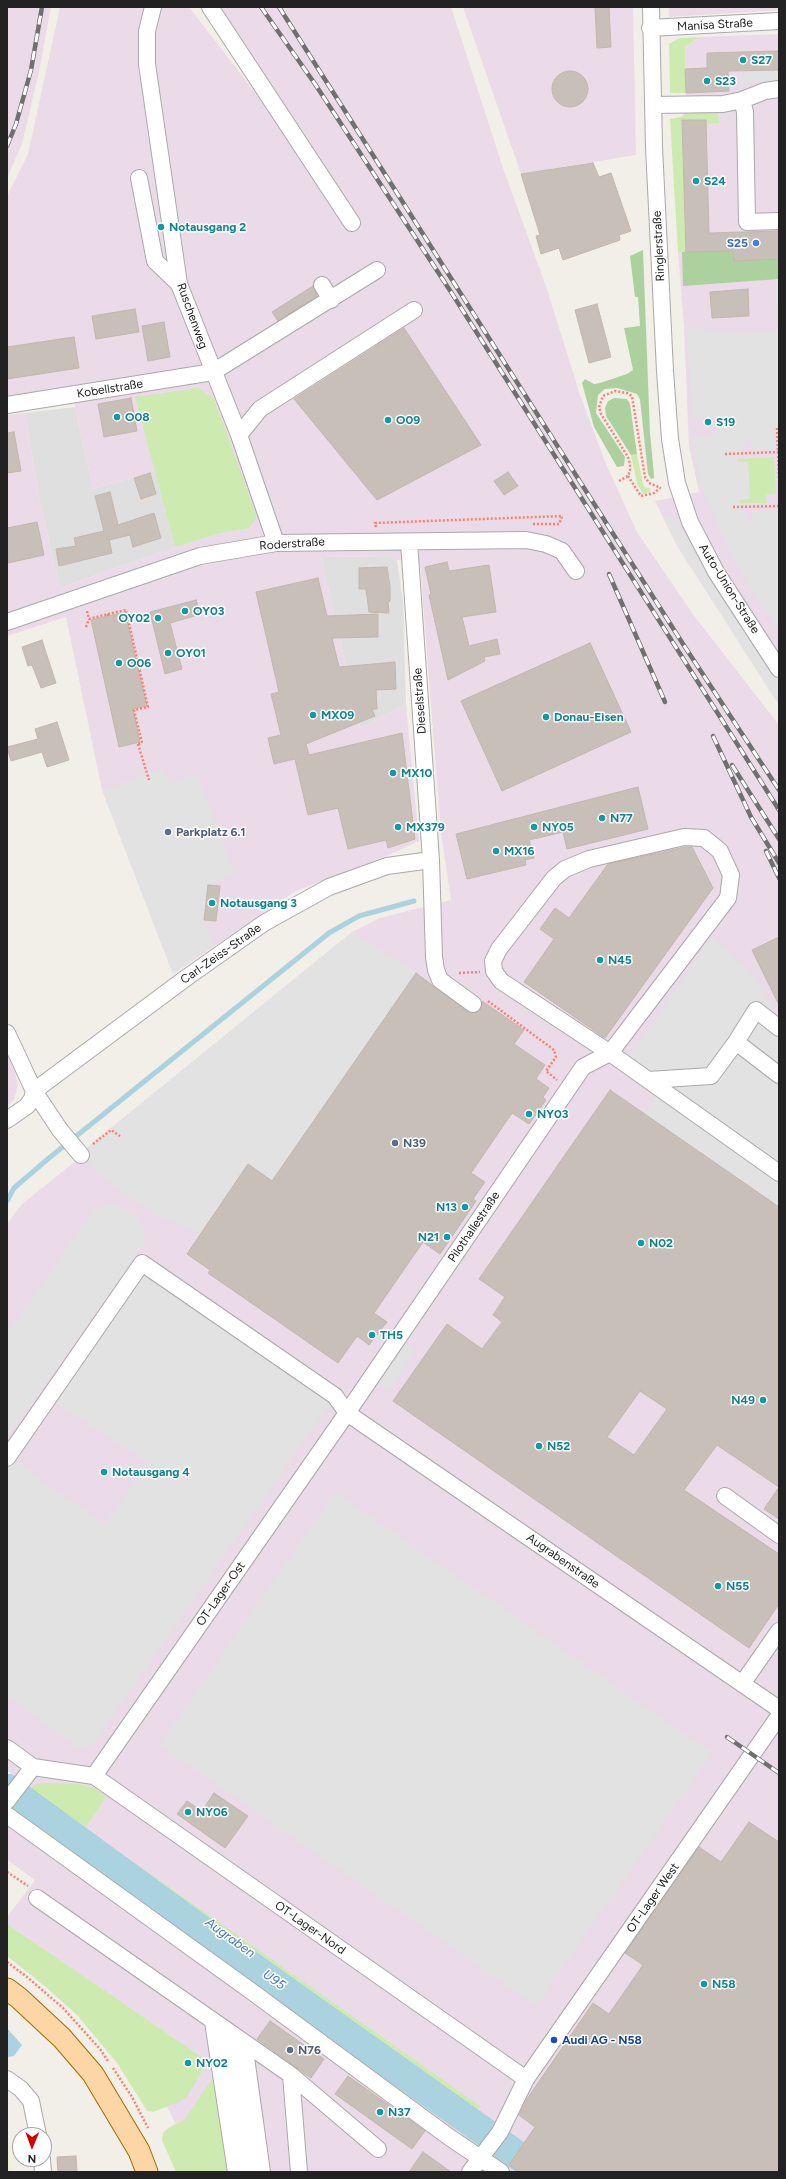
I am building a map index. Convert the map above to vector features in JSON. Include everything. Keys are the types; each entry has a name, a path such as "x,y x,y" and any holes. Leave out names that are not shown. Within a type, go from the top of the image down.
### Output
{"main road":[{"path":"7,1989 19,1998 62,2038 93,2074 136,2145 148,2172"}],"street":[{"name":"Ruschenweg","path":"154,7 147,31 147,64 179,284 239,435 276,543"},
{"path":"210,7 352,223"},
{"name":"Ringlerstraße","path":"651,7 650,28 665,371 670,439 677,483"},
{"name":"Manisa Straße","path":"650,28 779,21"},
{"path":"653,105 722,104 742,100 765,91 779,89"},
{"path":"742,100 745,112 747,222 779,221"},
{"path":"139,178 155,261 179,284"},
{"path":"213,372 331,300 376,270"},
{"path":"322,285 331,300"},
{"path":"239,435 260,409 414,310"},
{"name":"Kobellstraße","path":"7,405 213,372"},
{"name":"Auto-Union-Straße","path":"677,483 690,522 716,572 779,669"},
{"name":"Roderstraße","path":"7,622 200,556 276,543 526,540 546,544 562,551 576,571"},
{"name":"Dieselstraße","path":"409,542 431,860 435,964 440,980 454,984 479,1002"},
{"path":"610,1052 728,898 731,876 720,851 704,838 684,837 589,859 565,869 554,878 499,949 493,961 494,971 501,981 610,1052 779,1174"},
{"name":"Carl-Zeiss-Straße","path":"34,1091 186,978 264,924 329,887 387,866 431,860"},
{"path":"648,1080 714,1078 756,1010 779,1028"},
{"path":"7,1033 34,1091 60,1130 79,1153"},
{"path":"736,1042 779,1075"},
{"name":"Pilothallestraße","path":"347,1413 583,1067 610,1052"},
{"path":"7,1120 27,1106 32,1099 34,1091"},
{"name":"Augrabenstraße","path":"7,1458 142,1264 334,1396 347,1413 779,1709"},
{"name":"OT-Lager-Ost","path":"94,1776 347,1413"},
{"path":"725,1496 779,1535"},
{"path":"742,1684 779,1632"},
{"name":"OT-Lager West","path":"470,2172 500,2132 526,2079 779,1716"},
{"path":"7,1748 33,1767 94,1776"},
{"path":"7,1801 33,1767"},
{"name":"OT-Lager-Nord","path":"94,1776 526,2079"},
{"path":"7,1815 257,1995 449,2138 501,2172"},
{"path":"33,1892 213,2022 291,2075 378,2148"},
{"path":"213,2022 236,2172"},
{"path":"227,2031 249,2172"},
{"path":"250,2047 262,2172"},
{"path":"250,2047 273,2172"},
{"path":"291,2075 300,2172"},
{"path":"7,2079 21,2089 31,2102 36,2116 37,2127"}],"path":[{"path":"619,481 628,476 630,471 628,457 601,414 599,407 603,396 615,391 627,393 632,396 645,477 649,483 661,488 654,493 641,496 628,476"},
{"path":"777,428 779,478"},
{"path":"725,454 779,452"},
{"path":"733,507 779,506"},
{"path":"380,523 563,516 559,524 532,524"},
{"path":"89,619 126,610 148,707 134,710 142,743 138,743 149,780"},
{"path":"86,627 89,619 87,611"},
{"path":"454,984 458,974 494,971"},
{"path":"479,1002 554,1050 556,1057 546,1071 568,1089"},
{"path":"79,1153 111,1130 120,1136"},
{"path":"7,1872 33,1892"}],"shaded area":[{"path":"7,7 51,7 39,72 22,144 7,178"},
{"path":"60,7 189,7 365,235 213,7 451,7 504,171 547,289 580,395 606,464 637,532 695,617 779,725 779,2172 201,2172 123,2023 130,2009 7,1924 7,1917 35,1880 7,1860 7,1224 21,1205 72,1164 90,1145 352,932 380,918 451,900 441,833 420,564 397,560 389,556 321,557 360,728 406,704 419,841 389,855 296,891 173,974 102,790 66,617 7,636 7,415 25,413 40,502 60,588 175,547 155,471 93,489 71,388 7,399 7,196 28,154"},
{"path":"463,7 633,7 636,155 521,174"},
{"path":"669,7 779,7 779,10 669,17"},
{"path":"779,34 779,705 676,544 655,501 699,492 689,446 684,327 678,252 682,252 682,120 686,93 685,47 699,37"},
{"path":"779,70 779,81 742,83 741,71"},
{"path":"775,279 779,279 779,437 774,437 775,450 750,450 749,439 742,447 737,462 748,462 750,499 739,500 749,520 753,523 752,511 777,510 777,520 779,521 779,632 748,585 718,528 699,478 693,437 717,434 715,417 692,418 687,327 729,333 777,331"},
{"path":"75,407 93,489 155,471 175,547 60,588 40,502 25,413"},
{"path":"674,514 687,539 779,684 779,705 676,544 663,518"},
{"path":"389,556 397,560 403,602 406,704 360,728 321,557"},
{"name":"Parkplatz 6.1","path":"163,769 169,784 197,773 234,874 208,885 204,920 213,945 173,974 102,790"},
{"path":"352,932 416,973 272,1181 248,1165 201,1233 159,1217 102,1178 81,1155 88,1149 91,1150 90,1145"},
{"path":"712,936 756,977 779,1021 779,1207 644,1114 655,1100 629,1057"},
{"path":"7,1055 15,1072 18,1086 14,1100 7,1106"},
{"path":"110,1205 119,1206 140,1219 145,1234 143,1245 7,1437 7,1333 93,1211 100,1207"},
{"path":"142,1263 335,1396 94,1743 91,1746 81,1748 76,1747 7,1696 7,1458 8,1456 104,1524 148,1463 49,1398"},
{"path":"403,1342 416,1350 388,1392 376,1384"},
{"path":"335,1492 712,1753 536,2006 159,1745"}],"green space":[{"path":"699,37 685,47 686,93 670,93 669,44 679,38"},
{"path":"718,110 719,123 706,124 705,120 682,121 686,252 678,252 670,119 685,116 685,112"},
{"path":"643,250 650,433 654,475 654,478 651,479 648,474 640,399 637,394 617,388 605,389 598,395 596,413 625,457 624,466 617,467 594,427 582,383 585,379 594,384 600,383 627,374 633,370 624,328 640,326 638,297 635,297 630,256"},
{"path":"733,251 734,261 779,259 779,279 683,286 682,252"},
{"path":"198,388 214,399 257,517 249,528 220,533 175,547 135,397"},
{"path":"614,398 627,399 630,404 637,454 631,455 606,416 605,408 608,401"},
{"path":"637,454 643,484 645,487 651,489 650,492 643,494 637,484 631,455"},
{"path":"774,457 776,494 766,495 767,503 740,503 739,499 749,499 748,463 737,463 738,459"},
{"path":"40,1783 78,1784 94,1788 106,1797 85,1828 480,2106 473,2116 486,2126 476,2139 13,1811 30,1788"},
{"path":"7,1924 206,2060 206,2064 187,2097 181,2101 153,2112 147,2111 117,2063 77,2015 47,1988 7,1956"},
{"path":"213,2078 229,2172 176,2172 162,2140 163,2133 168,2128 184,2120"},
{"path":"7,2133 12,2172 7,2172"}],"water":[{"path":"7,2028 22,2045 14,2056 7,2057"}],"pier":[{"path":"7,1771 30,1788 13,1811 7,1806"}],"building":[{"path":"595,7 609,7 611,47 597,48"},
{"path":"779,51 779,70 728,71 729,91 686,93 685,69 707,68 707,53"},
{"path":"574,71 583,76 587,82 587,96 583,102 574,107 566,107 557,102 553,96 552,85 557,76 563,72"},
{"name":"S24","path":"682,120 706,120 709,233 779,231 779,259 734,261 733,251 686,252"},
{"path":"593,163 599,177 611,173 631,231 619,235 620,240 563,260 559,248 541,254 536,236 540,235 521,174"},
{"path":"313,286 317,296 278,321 272,312"},
{"path":"748,289 749,316 712,318 710,292"},
{"path":"597,304 611,357 589,363 575,310"},
{"path":"135,309 139,332 96,339 92,316"},
{"path":"164,322 170,357 148,361 142,326"},
{"name":"O09","path":"404,328 481,445 377,500 294,399"},
{"path":"74,337 79,368 7,379 7,347"},
{"name":"O08","path":"131,398 137,431 104,437 98,404"},
{"path":"14,432 21,471 7,473 7,433"},
{"path":"508,472 518,486 504,495 494,481"},
{"path":"150,473 156,494 141,499 134,478"},
{"path":"110,492 118,525 154,513 161,538 133,547 130,535 109,540 112,553 59,566 56,549 76,546 74,538 104,531 95,496"},
{"path":"37,522 44,555 8,563 7,528"},
{"path":"447,562 449,571 489,565 496,612 462,617 469,646 497,639 500,654 484,657 485,661 448,680 429,595 431,594 425,567"},
{"path":"387,567 390,587 390,601 388,602 389,613 369,612 366,589 359,589 359,568"},
{"name":"MX09","path":"318,578 327,616 378,614 378,637 332,638 339,667 395,662 396,689 376,690 377,709 372,709 375,716 306,744 309,755 402,733 415,839 388,848 386,840 348,849 338,808 308,815 295,759 274,764 268,738 281,735 271,694 279,692 256,592"},
{"path":"196,600 201,614 170,623 182,669 165,674 150,612"},
{"name":"O06","path":"125,612 147,706 133,709 140,742 119,747 91,620"},
{"path":"42,640 56,683 41,688 32,665 28,666 22,647"},
{"name":"Donau-Eisen","path":"590,643 631,732 502,791 461,701"},
{"path":"57,722 69,760 47,767 42,752 11,761 7,747 38,739 35,729"},
{"path":"638,787 648,829 567,849 563,832 529,840 534,858 525,860 526,865 467,879 456,834"},
{"name":"N45","path":"685,847 692,847 713,888 605,1038 524,982 554,939 540,929 555,908 569,918 608,864"},
{"name":"Notausgang 3","path":"208,885 220,886 216,921 204,920"},
{"path":"779,937 779,1005 752,950"},
{"name":"N39","path":"416,973 468,1012 477,1012 481,1009 482,1001 524,1030 514,1044 545,1065 536,1079 549,1088 543,1097 546,1100 529,1124 512,1113 471,1173 485,1182 473,1199 476,1201 440,1254 423,1242 374,1313 387,1322 369,1345 357,1336 338,1363 208,1273 210,1270 187,1254 248,1164 272,1181"},
{"path":"610,1090 779,1207 779,1487 717,1445 684,1490 779,1554 779,1604 749,1648 393,1401 447,1324 482,1349 502,1322 493,1315 505,1297 479,1279","holes":["640,1391 667,1409 634,1455 607,1437"]},
{"path":"779,1487 779,1519 764,1509"},
{"path":"214,1793 248,1816 225,1848 177,1814 187,1801 202,1811"},
{"name":"N58","path":"749,1822 779,1842 779,2172 519,2172 509,2165 535,2127 519,2115 527,2099 593,2003 609,2014 643,1965 625,1953 699,1847 721,1862"},
{"name":"N76","path":"270,2021 324,2059 311,2078 257,2039"},
{"name":"N37","path":"348,2076 425,2131 412,2149 335,2094"},
{"path":"423,2152 451,2172 409,2172"},
{"path":"76,2156 77,2172 58,2172 57,2157"}],"waterway":[{"path":"7,1201 14,1188 49,1158 329,933 359,916 414,901"},
{"name":"Augraben","path":"7,1788 237,1956 541,2172"},
{"name":"Augraben","path":"21,1800 485,2135"}],"railway":[{"path":"7,146 16,124 31,70 42,7"},
{"path":"261,7 315,84 451,292 779,810"},
{"path":"279,7 683,644 779,790"},
{"path":"609,574 665,702"},
{"path":"713,736 751,817 779,863"},
{"path":"732,765 779,839"},
{"path":"766,851 779,878"},
{"path":"727,1737 779,1773"}],"place":[{"name":"S27","path":"743,60"},
{"name":"S23","path":"707,81"},
{"name":"S24","path":"696,181"},
{"name":"Notausgang 2","path":"161,227"},
{"name":"S25","path":"756,243"},
{"name":"O08","path":"117,417"},
{"name":"O09","path":"388,420"},
{"name":"S19","path":"708,422"},
{"name":"OY03","path":"185,611"},
{"name":"OY02","path":"158,618"},
{"name":"OY01","path":"168,653"},
{"name":"O06","path":"119,663"},
{"name":"MX09","path":"313,715"},
{"name":"Donau-Eisen","path":"546,717"},
{"name":"MX10","path":"393,773"},
{"name":"N77","path":"602,818"},
{"name":"MX379","path":"398,827"},
{"name":"NY05","path":"534,827"},
{"name":"Parkplatz 6.1","path":"168,832"},
{"name":"MX16","path":"496,851"},
{"name":"Notausgang 3","path":"212,903"},
{"name":"N45","path":"600,960"},
{"name":"NY03","path":"529,1114"},
{"name":"N39","path":"395,1143"},
{"name":"N13","path":"465,1207"},
{"name":"N21","path":"447,1237"},
{"name":"N02","path":"641,1243"},
{"name":"TH5","path":"372,1335"},
{"name":"N49","path":"763,1400"},
{"name":"N52","path":"539,1446"},
{"name":"Notausgang 4","path":"104,1472"},
{"name":"N55","path":"718,1586"},
{"name":"NY06","path":"188,1812"},
{"name":"N58","path":"704,1984"},
{"name":"Audi AG - N58","path":"554,2040"},
{"name":"N76","path":"290,2050"},
{"name":"NY02","path":"188,2063"},
{"name":"N37","path":"380,2112"}],"water label":[{"name":"U95","path":"274,1980"}]}
